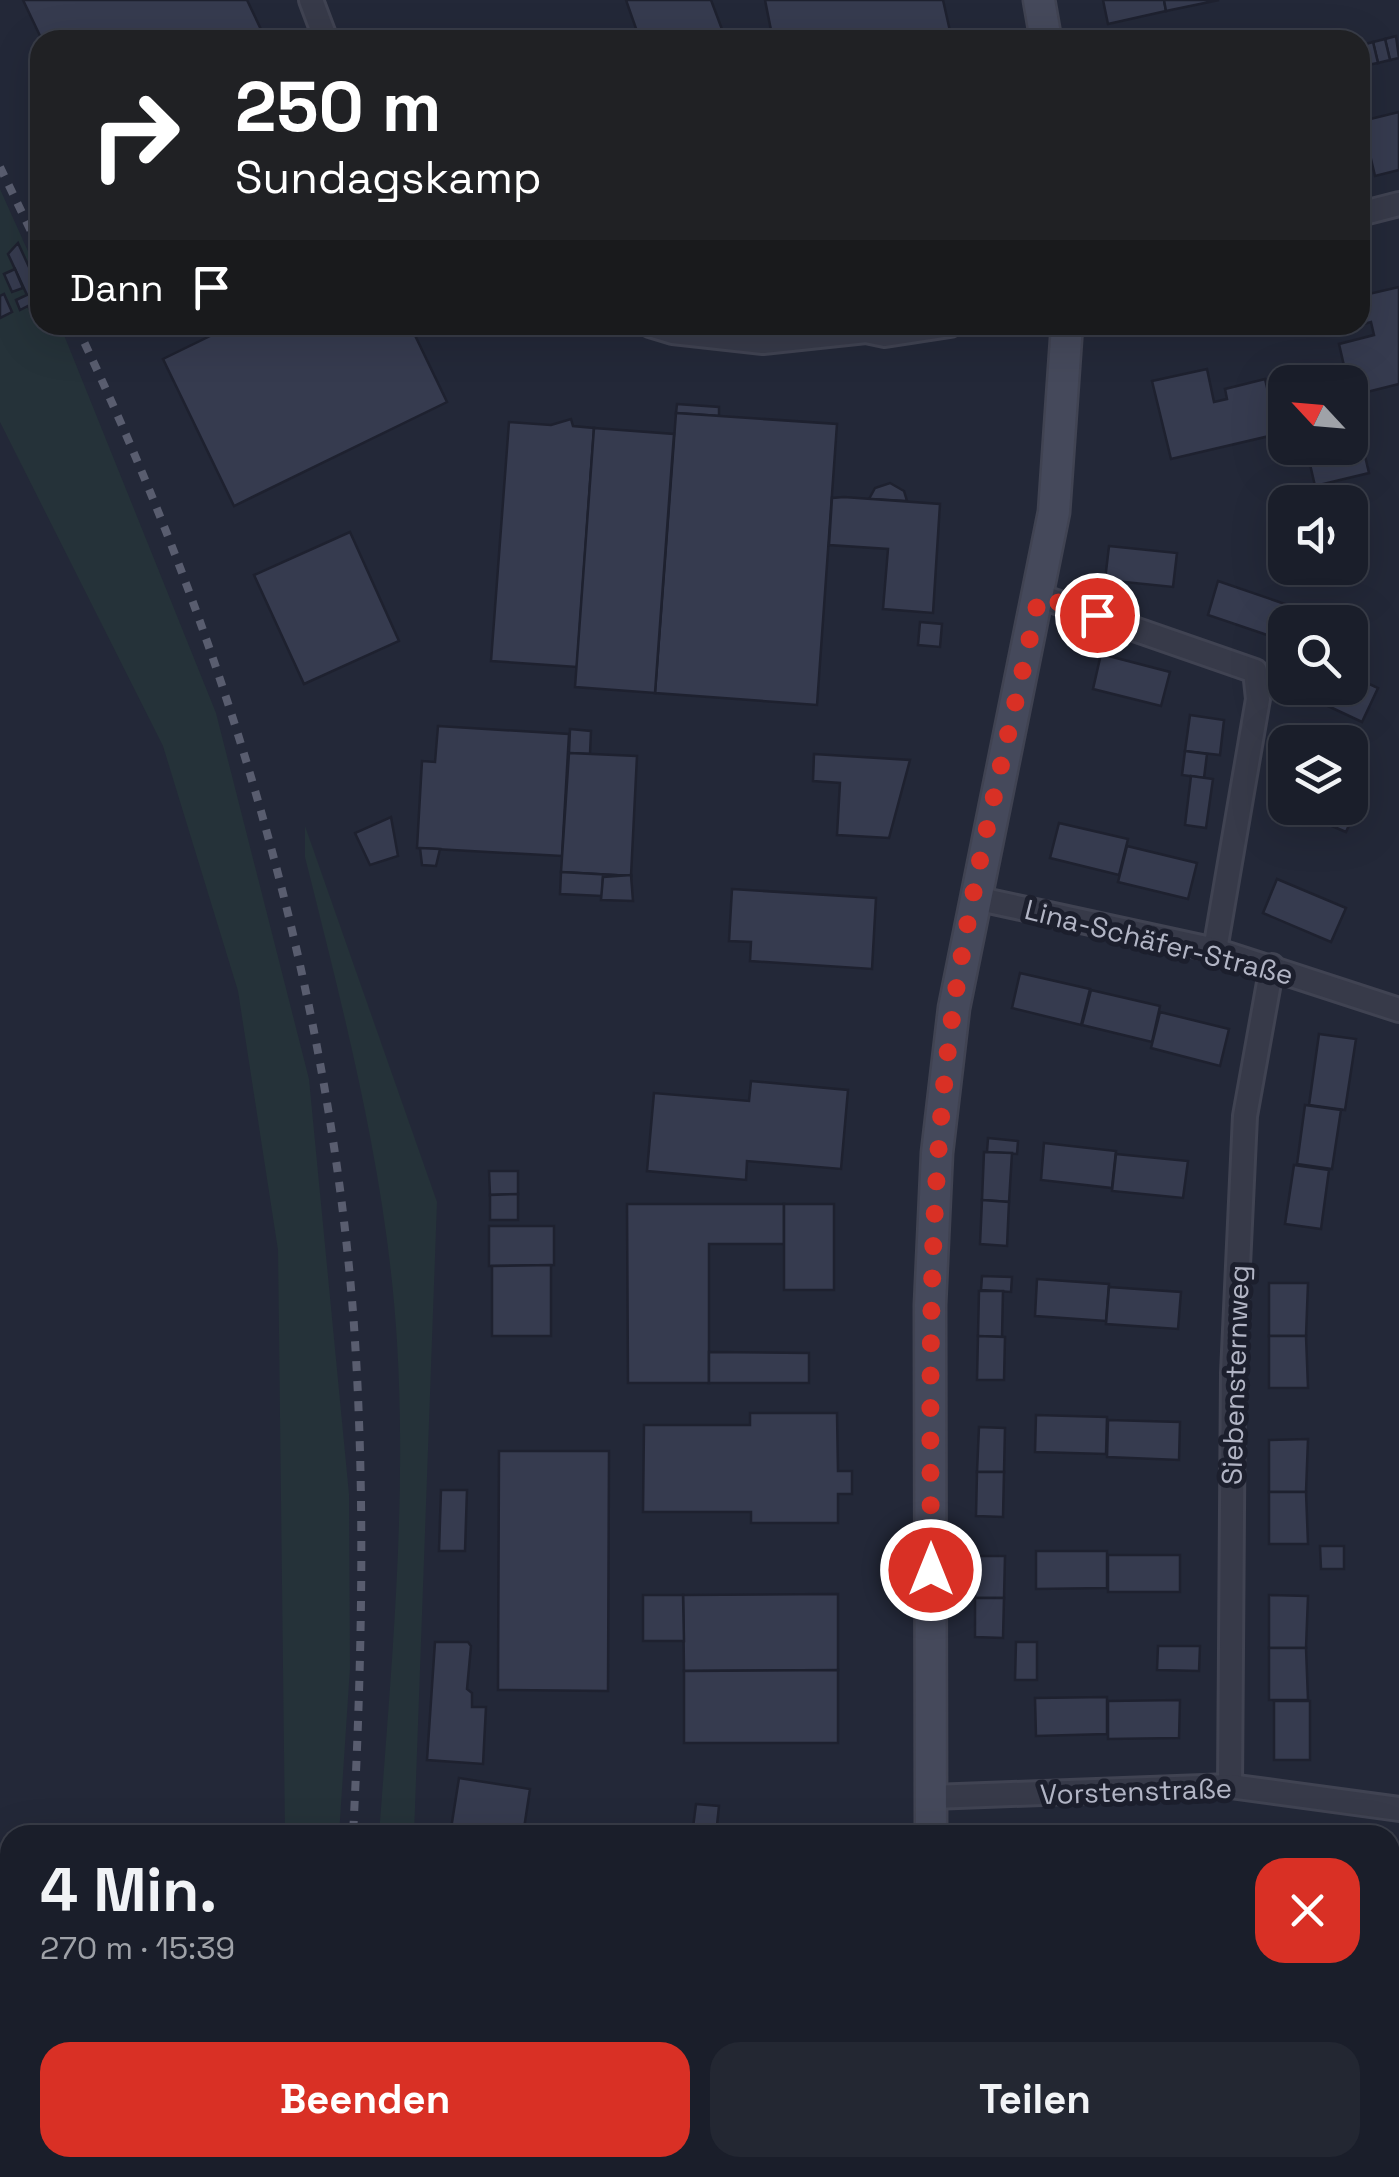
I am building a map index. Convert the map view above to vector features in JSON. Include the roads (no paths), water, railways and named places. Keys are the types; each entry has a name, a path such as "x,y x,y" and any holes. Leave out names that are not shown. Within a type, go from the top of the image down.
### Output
{"street":[{"path":"311,0 322,30"},
{"path":"1039,0 1044,30"},
{"path":"1370,211 1399,204"},
{"path":"700,335 763,342 816,335"},
{"path":"932,1825 932,1266 937,1153 952,1026 975,898 1054,512 1066,335"},
{"path":"1039,596 1255,671 1258,699 1215,950"},
{"name":"Lina-Schäfer-Straße","path":"975,898 1215,950 1399,1010"},
{"name":"Siebensternweg","path":"1230,1786 1233,1373 1245,1116 1272,966"},
{"name":"Vorstenstraße","path":"932,1798 1230,1786 1399,1809"}],"railway":[{"path":"0,167 30,229"},
{"path":"81,335 178,561 221,683 260,806 319,1058 353,1312 360,1443 359,1704 353,1825"}]}
